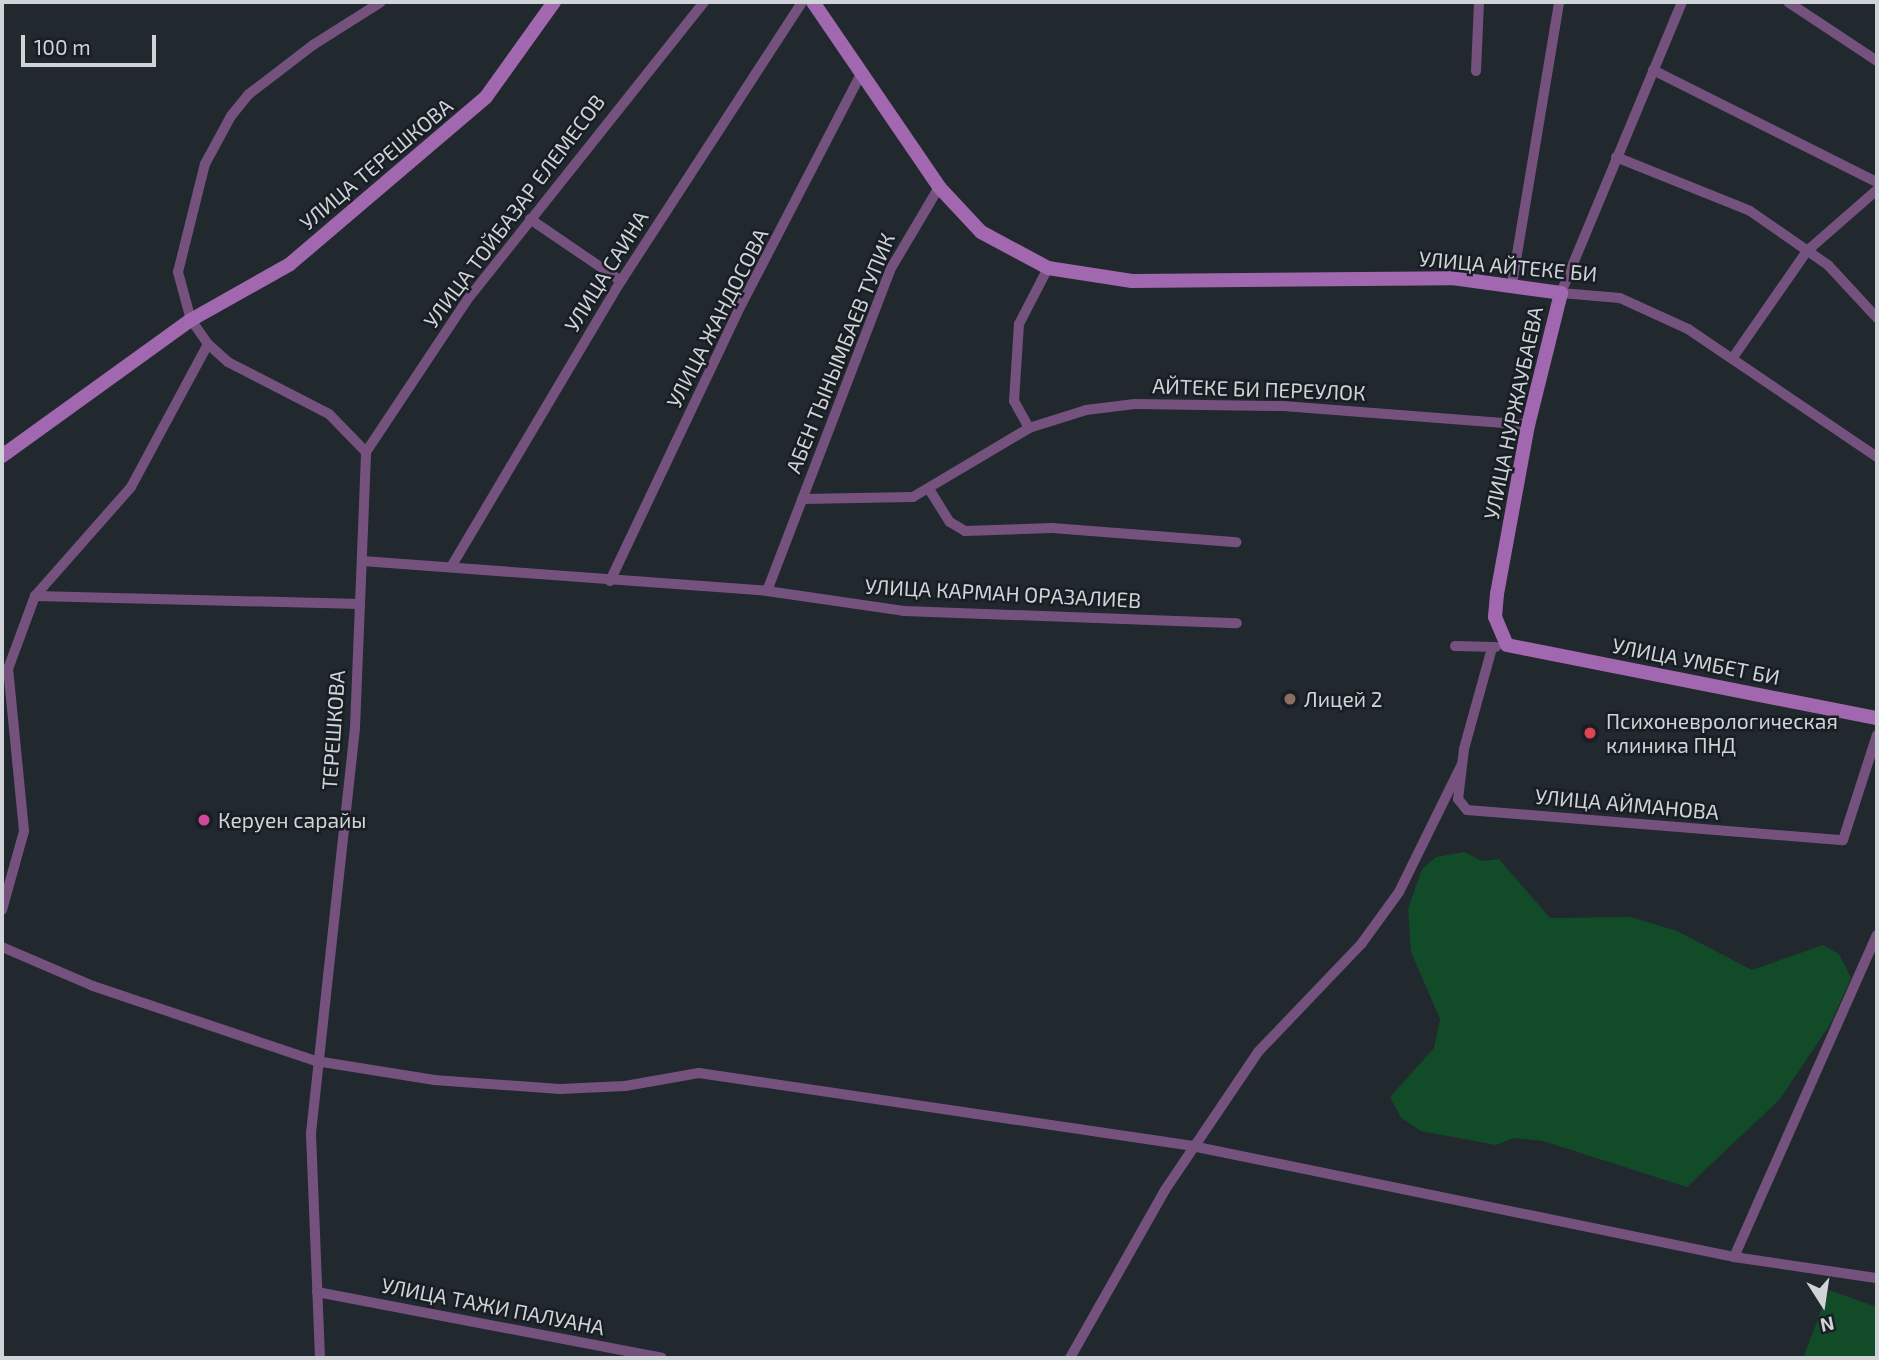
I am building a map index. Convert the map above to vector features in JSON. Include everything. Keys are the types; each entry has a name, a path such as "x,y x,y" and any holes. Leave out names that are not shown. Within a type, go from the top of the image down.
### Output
{"street":[{"path":"366,452 329,414 228,362 208,344 191,320 178,272 179,250 205,164 231,116 250,94 313,45 381,2"},
{"name":"УЛИЦА ТЕРЕШКОВА","path":"2,456 191,320 290,264 449,132 486,97 554,2"},
{"name":"УЛИЦА ТОЙБАЗАР ЕЛЕМЕСОВ","path":"366,452 467,300 704,2"},
{"name":"УЛИЦА САИНА","path":"452,567 621,281 802,2"},
{"name":"УЛИЦА АЙТЕКЕ БИ","path":"813,2 939,187 981,232 1048,268 1132,281 1452,278 1512,284 1560,293 1620,298 1734,356 1877,457"},
{"path":"1476,71 1479,2"},
{"path":"1512,284 1559,2"},
{"name":"УЛИЦА НУРЖАУБАЕВА","path":"1507,645 1495,617 1497,594 1528,425 1560,293 1682,2"},
{"path":"1788,2 1877,61"},
{"path":"1653,70 1877,182"},
{"name":"УЛИЦА ЖАНДОСОВА","path":"610,581 737,313 861,74"},
{"path":"1616,157 1749,211 1807,251 1877,318"},
{"name":"АБЕН ТЫНЫМБАЕВ ТУПИК","path":"767,591 890,270 939,187"},
{"path":"1734,356 1807,251 1877,190"},
{"path":"530,219 621,281"},
{"path":"1030,428 1014,401 1019,324 1048,268"},
{"path":"2,910 24,831 8,669 34,596 131,487 208,344"},
{"name":"АЙТЕКЕ БИ ПЕРЕУЛОК","path":"802,499 895,501 929,489 1030,428 1086,410 1184,402 1528,425"},
{"name":"ТЕРЕШКОВА","path":"320,1358 311,1133 316,1061 355,728 366,452"},
{"path":"929,489 950,522 965,531 1052,528 1236,542"},
{"name":"УЛИЦА КАРМАН ОРАЗАЛИЕВ","path":"362,561 767,591 904,611 1237,623"},
{"path":"34,596 360,604"},
{"path":"1455,646 1492,648 1507,645"},
{"name":"УЛИЦА УМБЕТ БИ","path":"1507,645 1877,718"},
{"name":"УЛИЦА АЙМАНОВА","path":"1492,648 1462,764 1458,799 1467,810 1843,840 1877,735"},
{"path":"1070,1358 1192,1146 1258,1052 1362,943 1399,892 1462,764"},
{"path":"1734,1257 1877,935"},
{"path":"2,947 93,986 316,1061 434,1080 560,1089 625,1086 699,1073 1192,1146 1734,1257 1877,1278"},
{"name":"УЛИЦА ТАЖИ ПАЛУАНА","path":"317,1292 662,1358"}],"green space":[{"path":"1465,852 1481,861 1499,859 1550,918 1631,917 1677,931 1752,970 1823,945 1839,954 1851,978 1831,1023 1780,1099 1687,1187 1543,1141 1514,1138 1496,1145 1421,1131 1401,1118 1390,1097 1434,1048 1440,1019 1411,952 1408,909 1422,869 1436,857"},
{"path":"1829,1290 1877,1307 1877,1358 1803,1358"}],"place":[{"name":"Лицей 2","path":"1290,699"},
{"name":"Психоневрологическая клиника ПНД","path":"1590,733"},
{"name":"Керуен сарайы","path":"204,820"}]}
